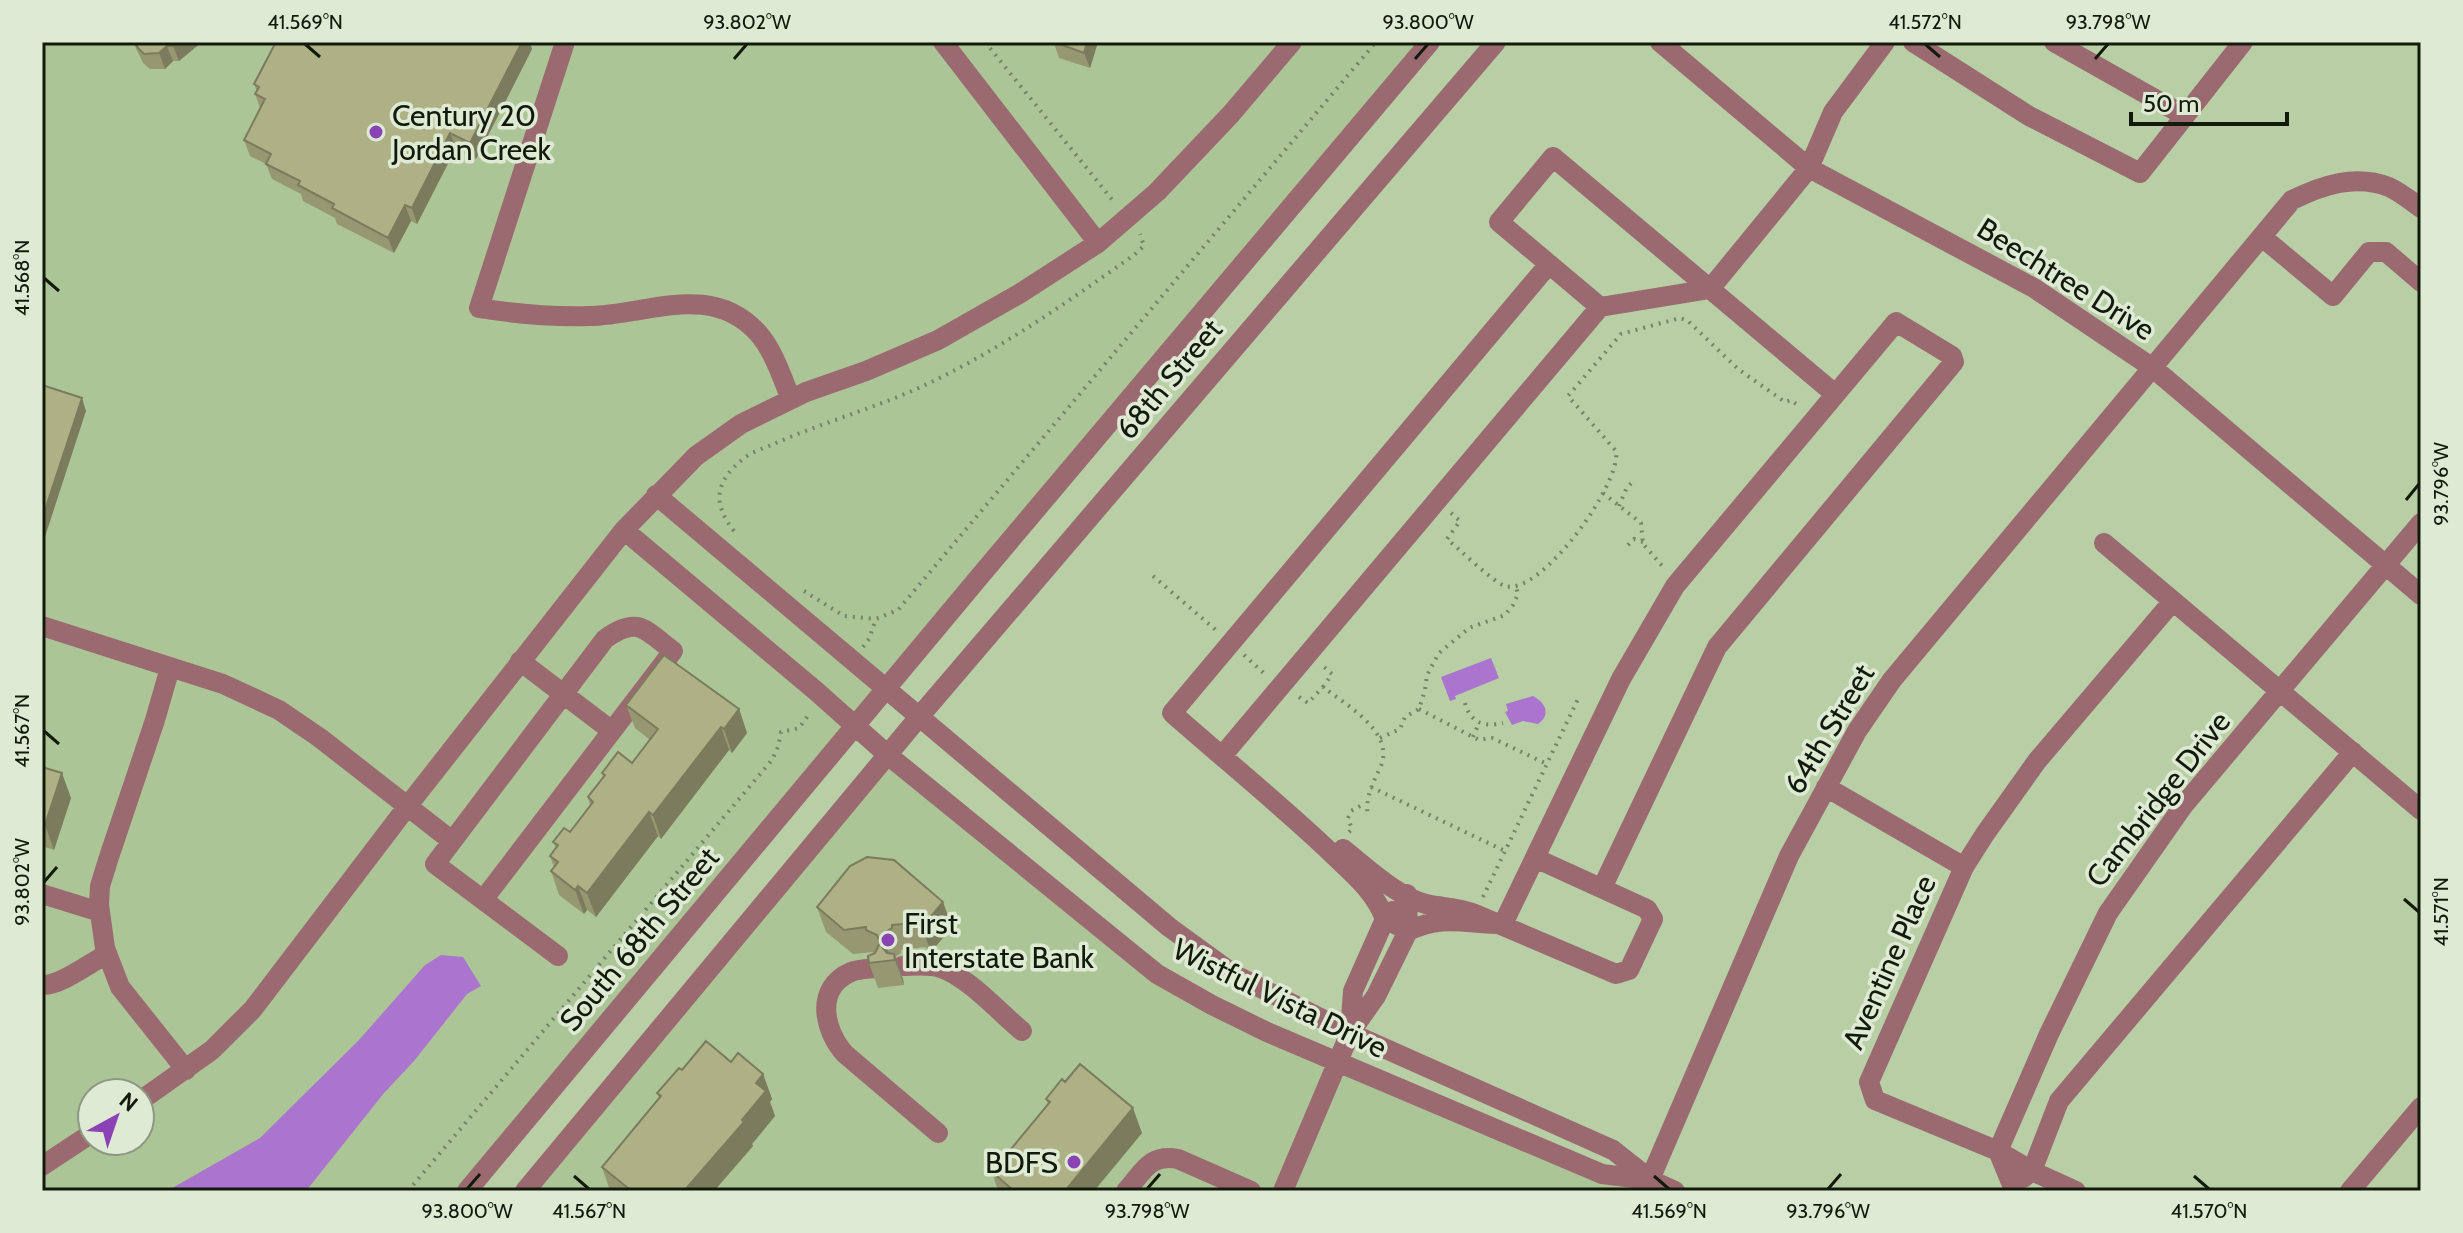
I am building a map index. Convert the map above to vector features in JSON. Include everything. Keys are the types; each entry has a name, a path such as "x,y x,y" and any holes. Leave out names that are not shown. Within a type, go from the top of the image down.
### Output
{"street":[{"path":"565,42 479,308 529,315 593,316 690,303 713,307 739,318 757,332 769,347 791,399"},
{"path":"943,42 1098,243"},
{"path":"156,1090 232,1032 253,1009 624,530 696,456 741,424 791,399 938,340 1019,294 1098,243 1157,192 1231,114 1292,42"},
{"name":"68th Street","path":"856,725 1430,42"},
{"name":"68th Street","path":"889,756 919,717 1496,42"},
{"name":"Beechtree Drive","path":"1660,42 1809,168 2034,288 2153,368 2421,595"},
{"path":"1222,756 1600,307 1710,289 1809,168 1833,112 1885,42"},
{"path":"1913,42 2029,116 2140,173 2243,42"},
{"path":"2054,42 2185,116"},
{"path":"1600,307 1499,222 1553,157 1835,394"},
{"name":"64th Street","path":"1648,1186 1789,856 1857,731 1892,680 2292,200 2323,185 2356,181 2389,187 2421,208"},
{"path":"2262,237 2333,296 2369,252 2386,252 2421,282"},
{"path":"1408,931 1385,919 1379,903 1368,889 1304,828 1172,713 1549,264"},
{"path":"1503,924 1621,679 1679,581 1896,322 1952,356 1954,362 1717,647 1602,888"},
{"name":"Wistful Vista Drive","path":"656,495 1169,927 1235,975 1350,1033 1613,1150 1648,1186"},
{"name":"Cambridge Drive","path":"1998,1151 2049,1034 2108,913 2183,806 2421,523"},
{"name":"Wistful Vista Drive","path":"624,530 889,756 1157,974 1212,1005 1338,1062 1602,1174 1675,1191"},
{"path":"2104,543 2421,810"},
{"name":"Aventine Place","path":"2076,1191 1998,1151 1875,1100 1869,1082 1964,867 2037,761 2173,601"},
{"path":"483,900 673,651 645,629 634,625 624,627 605,639 435,864 483,900 558,956"},
{"path":"42,626 223,684 279,710 304,725 452,841"},
{"path":"520,661 612,731"},
{"path":"170,668 100,886 100,912 107,954 120,987 186,1070"},
{"name":"South 68th Street","path":"467,1191 856,725"},
{"path":"1998,1151 2011,1188 2032,1171 2059,1101 2353,752"},
{"path":"525,1191 889,756"},
{"name":"Aventine Place","path":"1826,787 1964,867"},
{"path":"1304,828 1338,846 1392,887 1425,904 1458,907 1616,974 1629,970 1653,919 1647,909 1535,858"},
{"path":"42,894 100,912"},
{"path":"1350,1033 1353,991 1385,919 1407,894"},
{"path":"1283,1191 1350,1033 1376,996 1408,931 1407,894"},
{"path":"1408,931 1447,919 1503,924"},
{"path":"42,985 59,982 107,954"},
{"path":"902,966 930,966 945,970 973,989 1022,1031"},
{"path":"876,968 851,972 829,991 825,1003 829,1032 845,1054 938,1133"},
{"path":"2350,1191 2421,1107"},
{"path":"42,1166 76,1144"},
{"path":"1126,1191 1159,1157 1178,1159 1251,1191"}],"path":[{"path":"869,639 876,619 898,610 1376,42"},
{"path":"1436,502 1460,521 1447,539 1503,586 1516,587 1528,582 1556,559 1603,493 1617,459 1616,451 1568,396 1621,334 1680,318 1688,321 1738,369 1785,402 1791,400 1814,419"},
{"path":"1619,506 1627,487 1633,482"},
{"path":"1603,493 1641,523 1643,542 1658,564 1679,581"},
{"path":"1628,545 1634,539 1643,542"},
{"path":"1380,738 1400,729 1405,717 1419,709 1427,675 1439,653 1469,628 1505,615 1518,594 1516,587"},
{"path":"1475,914 1579,697"},
{"path":"1465,703 1468,714 1479,723 1503,723"},
{"path":"1419,709 1479,740 1492,738 1547,764"},
{"path":"1473,737 1479,723"},
{"path":"408,1191 772,760 781,732 799,728"},
{"path":"1371,787 1505,851"},
{"path":"1338,846 1352,829 1348,818 1351,811 1365,803"}],"shaded area":[{"path":"42,42 1430,42 467,1191 42,1191"},
{"path":"1491,658 1499,678 1455,696 1456,699 1450,701 1441,677"},
{"path":"1533,696 1545,709 1545,717 1538,724 1523,721 1512,725 1505,712 1508,711 1506,704"},
{"path":"889,756 1163,965 1215,999 1645,1191 525,1191"},
{"path":"441,955 463,957 481,986 467,994 306,1191 167,1191 260,1138 359,1040 425,965"}],"building":[{"path":"135,42 178,42 159,53 144,54"},
{"name":"Century 20 Jordan Creek","path":"276,42 522,42 470,143 450,133 412,208 405,205 388,238 332,208 334,204 298,185 300,181 266,164 271,154 244,140 265,99 255,94 259,87 254,84"},
{"path":"1054,42 1087,42 1084,53"},
{"path":"42,385 82,398 42,519"},
{"path":"664,655 739,709 724,729 721,727 653,815 649,812 587,893 578,886 575,890 551,871 558,862 550,856 558,845 553,842 564,828 570,832 593,802 588,797 618,752 632,763 658,729 626,705"},
{"path":"42,767 62,773 45,825 42,824"},
{"path":"867,857 894,860 943,902 922,927 916,923 892,925 882,934 882,947 887,953 894,954 895,960 869,963 868,956 875,953 880,943 877,935 866,930 866,927 844,930 817,907 850,866"},
{"path":"706,1041 731,1062 738,1053 763,1074 756,1083 766,1091 742,1120 744,1122 684,1191 625,1191 628,1188 602,1167 661,1096 657,1093 679,1068 682,1070"},
{"path":"1080,1064 1133,1108 1065,1191 1014,1191 992,1172 1050,1102 1046,1099 1062,1079 1065,1082"}],"place":[{"name":"Century 20 Jordan Creek","path":"376,132"},
{"name":"First Interstate Bank","path":"888,940"},
{"name":"BDFS","path":"1074,1162"}]}
